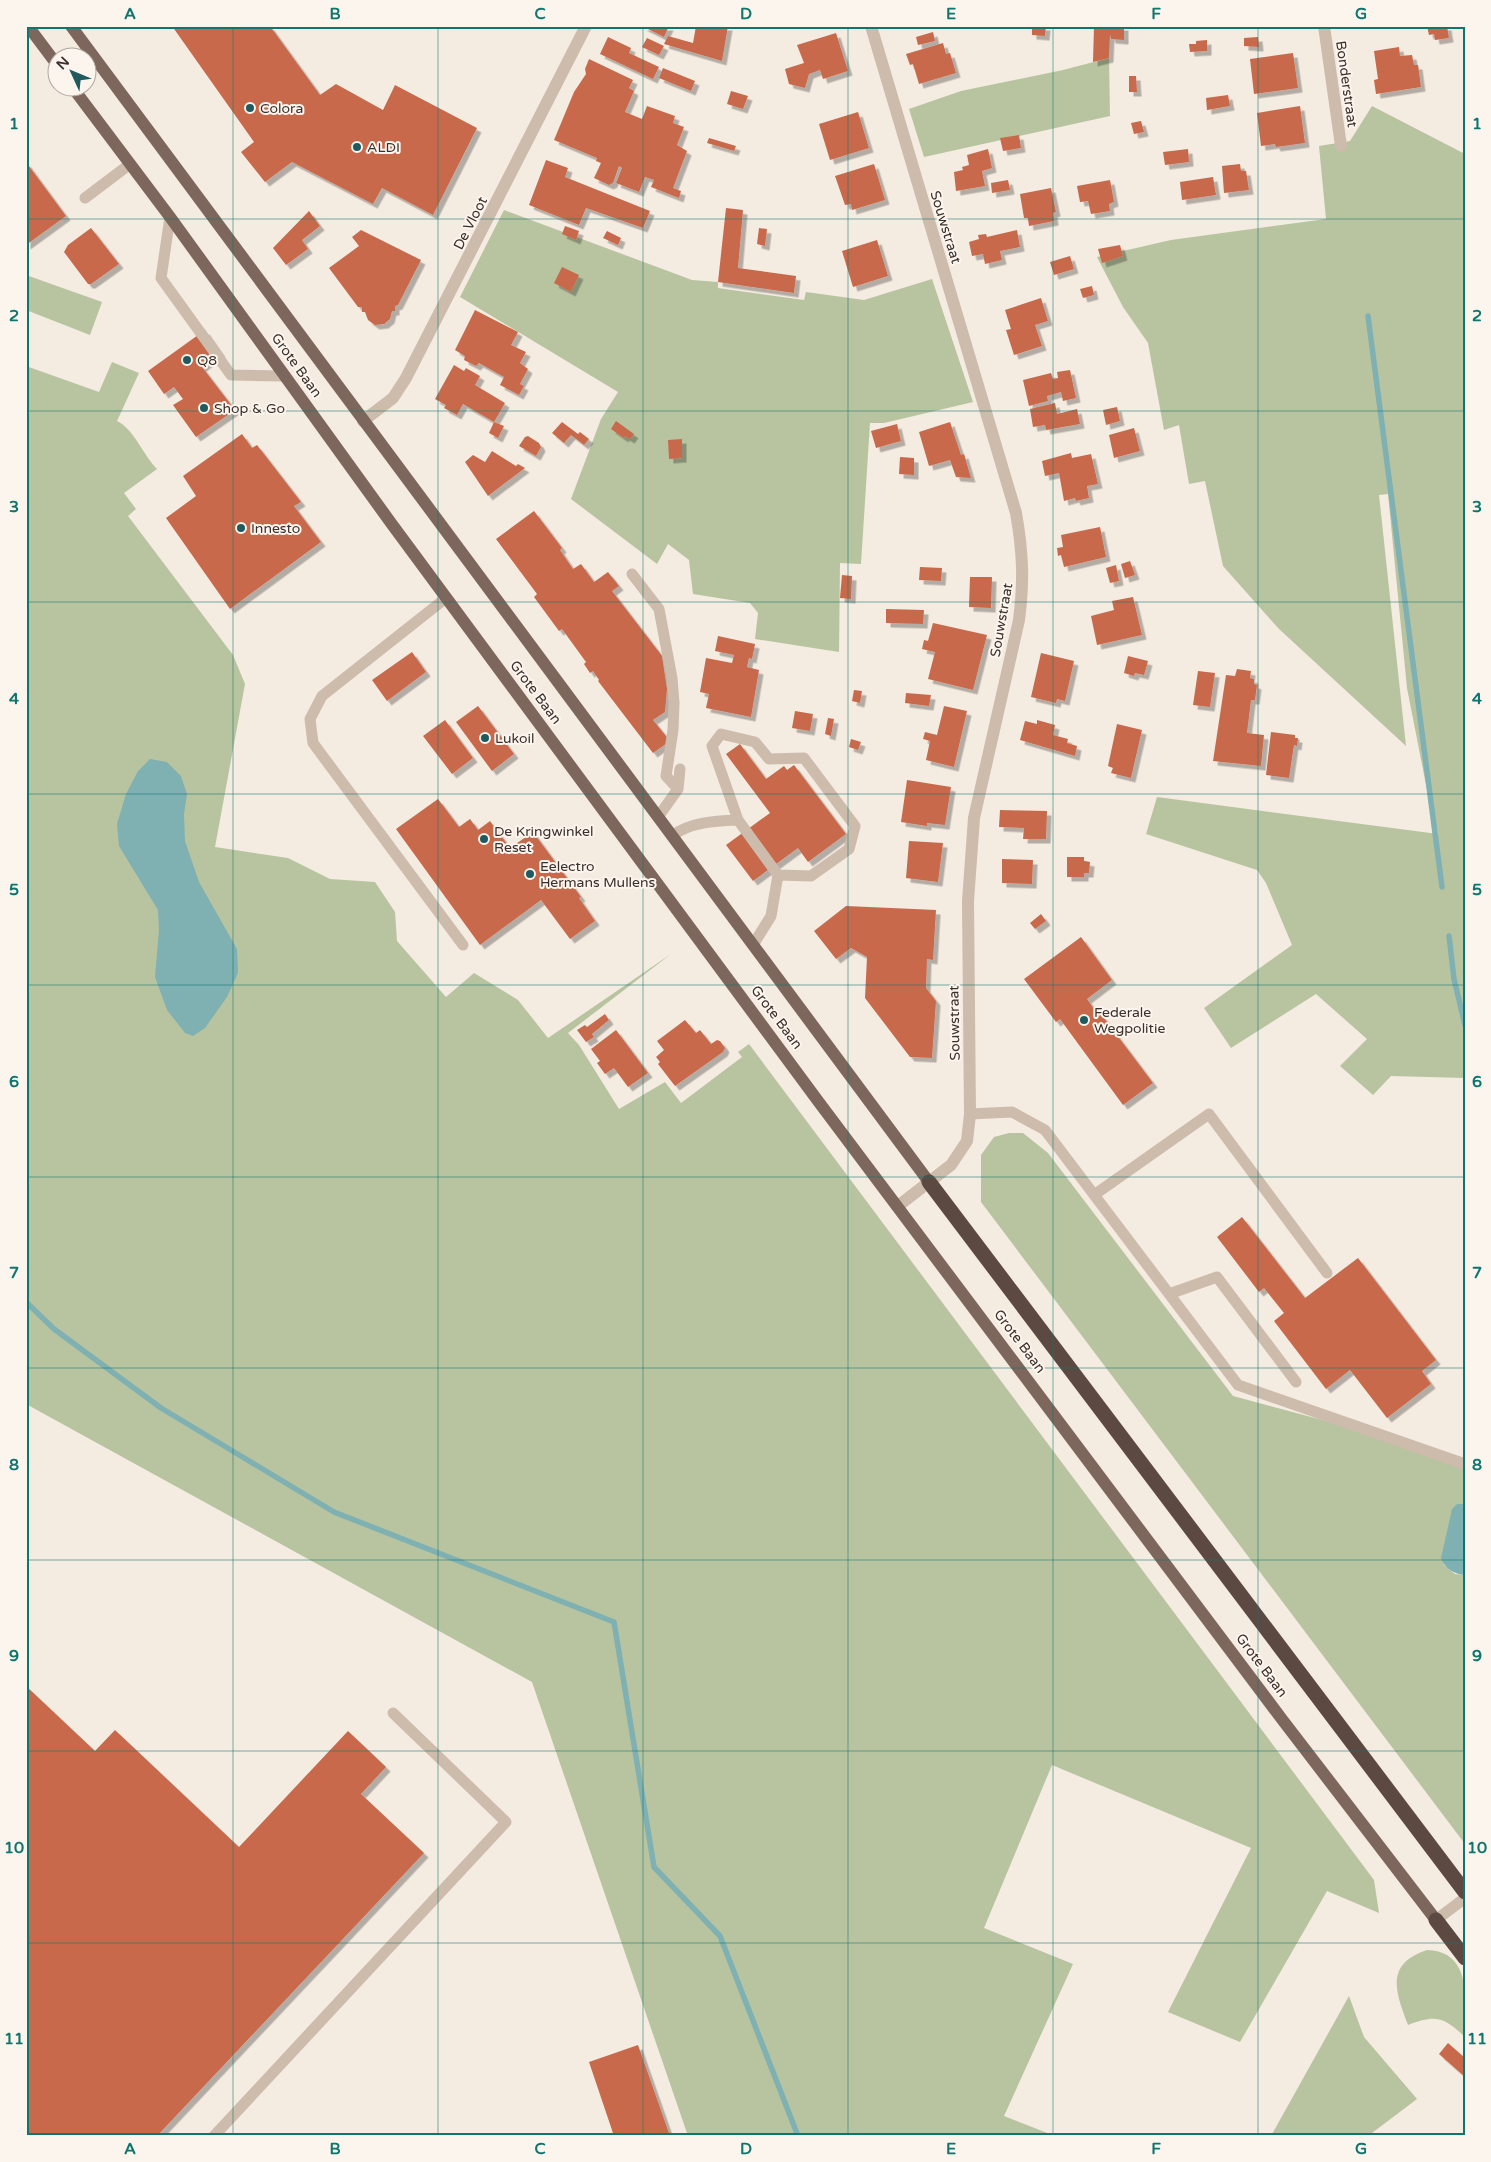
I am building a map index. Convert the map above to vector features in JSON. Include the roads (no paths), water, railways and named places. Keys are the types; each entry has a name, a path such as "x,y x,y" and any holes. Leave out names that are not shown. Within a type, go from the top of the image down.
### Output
{"highway":[{"name":"Grote Baan","path":"929,1182 1465,1892"},
{"name":"Grote Baan","path":"1436,1920 1465,1958"}],"main road":[{"path":"28,26 48,53"},
{"name":"Grote Baan","path":"71,26 929,1182"},
{"name":"Grote Baan","path":"80,98 170,217 446,598 898,1206 1436,1920"}],"street":[{"name":"De Vloot","path":"363,421 393,398 406,378 586,26"},
{"name":"Souwstraat","path":"871,26 1016,513 1023,563 1023,588 1019,620 974,818 968,901 970,1114 967,1141 951,1165 898,1206"},
{"name":"Bonderstraat","path":"1324,26 1341,146"}],"lane":[{"path":"85,198 130,164"},
{"path":"170,217 161,278 231,375 285,376"},
{"path":"632,574 660,609 672,678 674,703 673,730 666,776 678,789"},
{"path":"446,598 322,696 310,719 313,743 462,945"},
{"path":"753,945 771,916 778,875 738,820 712,746 721,734 756,742 769,759 804,758 855,826 849,849 811,876 778,875"},
{"path":"658,817 678,789 680,768"},
{"path":"672,836 681,829 717,821 738,820"},
{"path":"970,1114 1012,1112 1045,1130 1238,1385 1465,1464"},
{"path":"1094,1195 1209,1114 1327,1272"},
{"path":"1169,1294 1218,1277 1296,1382"},
{"path":"214,2136 506,1822 393,1713"},
{"path":"1436,1920 1465,1898"}],"water":[{"path":"150,759 167,762 181,776 187,794 184,814 185,841 199,882 237,949 238,973 227,997 205,1028 193,1036 185,1033 167,1010 155,977 159,930 158,910 119,846 117,824 126,794 138,771"},
{"path":"1457,1504 1465,1504 1465,1575 1450,1570 1441,1558 1452,1509"}],"waterway":[{"path":"1368,316 1442,887"},
{"path":"1449,936 1454,979 1465,1025"},
{"path":"26,1302 54,1329 161,1408 334,1512 614,1622 654,1867 720,1936 798,2136"}],"place":[{"name":"Colora","path":"250,108"},
{"name":"ALDI","path":"357,147"},
{"name":"Q8","path":"187,360"},
{"name":"Shop & Go","path":"204,408"},
{"name":"Innesto","path":"241,528"},
{"name":"Lukoil","path":"485,738"},
{"name":"De Kringwinkel Reset","path":"484,839"},
{"name":"Eelectro Hermans Mullens","path":"530,874"},
{"name":"Federale Wegpolitie","path":"1084,1020"}]}
